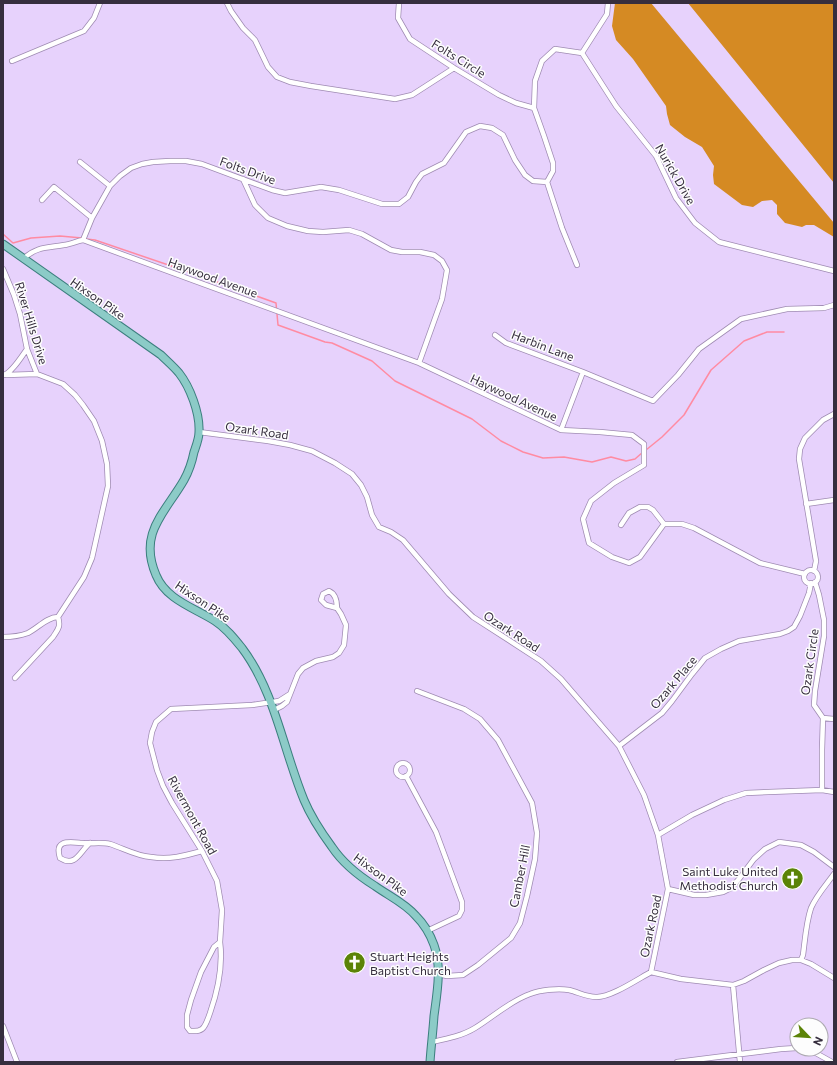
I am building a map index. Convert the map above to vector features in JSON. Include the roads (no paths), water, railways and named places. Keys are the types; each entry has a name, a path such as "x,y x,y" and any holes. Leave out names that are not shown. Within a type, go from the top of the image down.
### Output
{"main road":[{"name":"Hixson Pike","path":"3,244 161,355 178,372 188,388 198,418 199,432 192,464 185,479 159,518 152,532 149,548 157,578 178,600 216,621 227,630 253,665 264,684 274,710 286,751 304,799 313,818 334,851 372,884 405,905 417,916 428,931 435,947 438,965 438,988 430,1062"}],"street":[{"path":"12,61 84,31 94,18 100,3"},
{"path":"227,3 243,28 254,40 268,67 277,76 290,82 395,98 412,95 454,68"},
{"name":"Folts Circle","path":"399,3 398,18 410,39 499,95 516,103 534,108"},
{"path":"577,265 562,228 547,182 553,171 544,136 534,108 535,81 542,61 555,49 582,53 607,14 608,3"},
{"name":"Nurick Drive","path":"582,53 616,106 656,156 676,198 695,223 719,242 834,271"},
{"name":"Folts Drive","path":"83,240 92,218 110,186 131,168 142,164 186,161 202,164 272,190 286,193 321,187 339,190 382,204 399,204 408,197 422,174 444,163 466,132 480,126 492,128 503,135 514,160 525,175 533,181 547,182"},
{"path":"80,162 110,186"},
{"path":"243,179 255,205 268,218 287,226 308,232 349,230 362,234 391,250 427,253 434,255 442,261 447,270 442,299 419,363"},
{"path":"42,200 54,186 92,218"},
{"path":"23,259 35,251 48,246 65,245 83,240"},
{"name":"Haywood Avenue","path":"83,240 419,363 561,430 632,435 644,444 644,465 614,483 591,501 583,519 589,543 612,557 629,563 640,557 664,524"},
{"name":"River Hills Drive","path":"3,269 14,295 28,350 37,374 63,384 83,405 94,422 102,441 107,464 108,486 92,558 84,577 58,617"},
{"name":"Harbin Lane","path":"495,335 506,342 653,401 678,375 699,349 741,319 787,309 824,308 834,305"},
{"path":"5,375 14,367 28,350"},
{"path":"561,430 583,372"},
{"path":"5,375 37,374"},
{"path":"805,574 806,581 813,583 818,576 814,571 816,561 799,459 800,449 805,438 823,420 834,414"},
{"name":"Ozark Road","path":"199,432 268,441 312,451 352,474 361,485 367,497 372,515 379,527 403,540 449,594 473,617 541,661 561,678 619,746 644,795 658,834 668,889 651,972"},
{"path":"806,504 834,500"},
{"path":"621,525 629,513 640,507 648,507 653,510 664,524 682,524 694,528 760,563 805,574"},
{"path":"805,574 810,570 814,571"},
{"name":"Ozark Place","path":"619,746 662,713 705,658 739,641 780,634 794,627 813,583"},
{"name":"Ozark Circle","path":"813,583 819,595 824,620 824,636 814,705 823,718"},
{"path":"274,710 285,704 289,699 298,674 303,668 316,661 333,657 339,653 344,645 346,625 342,614 337,608"},
{"path":"3,637 19,636 29,632 53,617 58,617 60,624 58,630 15,678"},
{"name":"Camber Hill","path":"417,691 464,709 480,718 498,740 532,803 537,833 536,859 527,896 520,923 511,938 478,965 463,975 447,976 438,974"},
{"name":"Rivermont Road","path":"220,942 214,947 201,972 191,1000 187,1015 187,1027 190,1031 198,1031 203,1028 208,1019 217,993 221,951 220,942 222,910 217,881 202,851 163,786 150,743 152,732 156,722 171,709 245,705 270,702 281,700 290,694"},
{"path":"822,790 823,718 834,719"},
{"path":"406,776 436,832 462,902 462,910 458,916 428,931"},
{"path":"658,834 692,815 724,800 746,793 822,790 834,792"},
{"path":"90,843 85,846 76,859 64,861 60,858 58,849 61,844 65,842 70,842 90,843 108,844 149,857 162,858 173,858 202,851"},
{"path":"668,889 694,895 706,895 723,892 731,888 754,859 765,849 779,842 801,845 814,852 834,867"},
{"path":"801,960 811,908 818,895 834,874"},
{"path":"432,1042 464,1034 475,1029 517,1000 530,994 555,989 570,990 596,997 607,996 651,972 681,979 733,985 779,963 792,960 801,960 811,964 834,978"},
{"path":"733,985 740,1062"},
{"path":"3,1026 18,1062"},
{"path":"677,1062 789,1048"},
{"path":"823,1057 832,1062"}],"waterway":[{"path":"3,234 13,243 31,238 60,236 82,238"},
{"path":"86,239 95,240 276,303 278,325 325,342 332,343 372,361 395,381 472,419 501,441 523,452 543,458 564,457 592,462 611,457 626,461 635,459 643,452"},
{"path":"646,450 662,437 684,415 711,370 744,341 767,332 784,332"}],"place":[{"name":"Saint Luke United Methodist Church","path":"793,878"},
{"name":"Stuart Heights Baptist Church","path":"355,963"}]}
